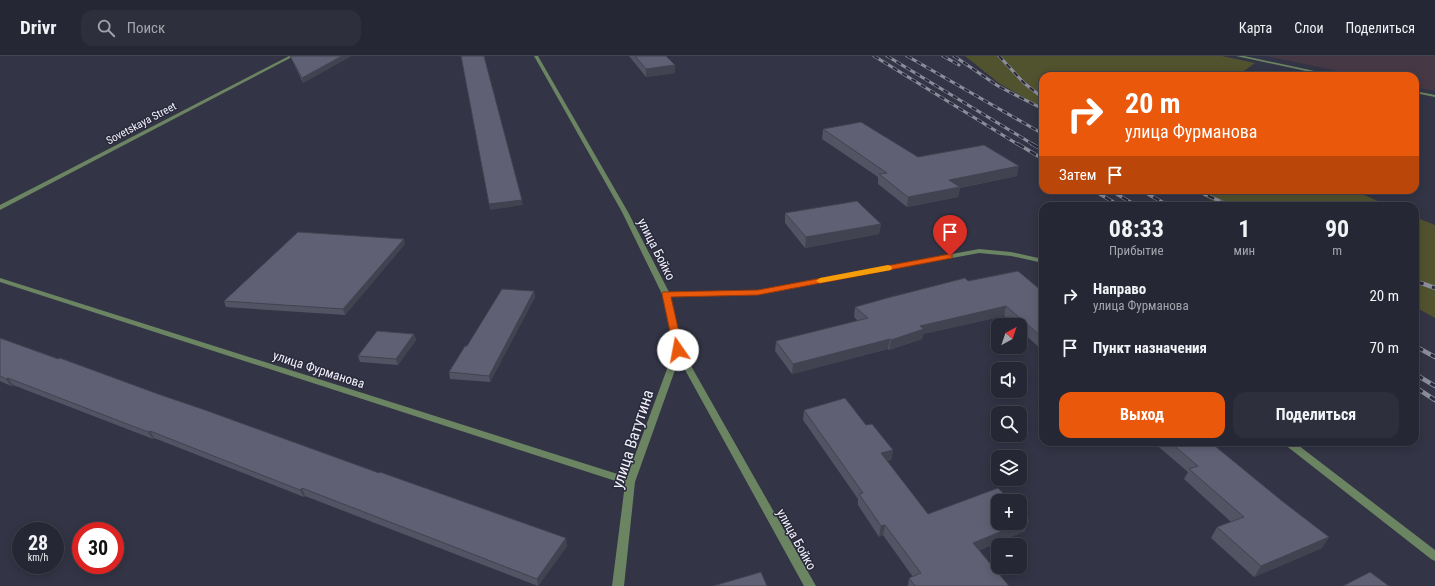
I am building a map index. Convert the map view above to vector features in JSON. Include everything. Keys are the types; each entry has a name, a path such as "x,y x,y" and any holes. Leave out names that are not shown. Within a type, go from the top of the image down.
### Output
{"street":[{"name":"Sovetskaya Street","path":"0,208 292,56"},
{"name":"улица Бойко","path":"536,56 625,212 666,294 678,350 810,586"},
{"path":"1238,56 1316,72"},
{"path":"1419,93 1435,96"},
{"path":"666,294 758,292 979,251 1011,254 1039,260"},
{"name":"улица Фурманова","path":"0,280 630,482"},
{"name":"улица Ватутина","path":"618,586 630,482 678,350"},
{"path":"1292,446 1435,556"}],"shaded area":[{"path":"1266,56 1435,56 1435,91 1419,88 1419,72 1342,72"}],"green space":[{"path":"965,56 1222,56 1255,63 1243,72 1039,72 1039,106 1000,84"},
{"path":"1200,194 1362,194 1380,202 1215,202"},
{"path":"1419,219 1435,225 1435,318 1419,309"}],"building":[{"path":"290,56 342,56 302,78"},
{"path":"461,56 484,56 522,200 489,204"},
{"path":"635,56 666,56 675,65 646,69"},
{"path":"861,122 918,157 984,145 1019,166 949,180 960,187 908,197 879,174 887,173 823,129"},
{"path":"857,201 881,224 806,237 785,213"},
{"path":"298,232 404,239 343,309 224,301"},
{"path":"1018,271 1039,289 1039,335 1027,324 1027,318 1020,318 1006,306 920,326 924,329 891,340 890,339 793,364 776,341 868,318 855,307 965,278 968,281"},
{"path":"502,289 534,291 489,376 449,372 465,346 467,346"},
{"path":"377,331 414,334 396,359 358,356"},
{"path":"0,338 566,538 537,579 302,488 300,490 150,431 148,432 8,378 6,379 0,376"},
{"path":"845,398 866,425 872,424 893,450 881,453 928,514 998,488 1004,494 991,494 991,530 1005,530 973,543 991,564 991,574 999,574 1009,586 915,586 909,578 921,573 885,525 881,526 859,494 863,493 804,410"},
{"path":"1175,446 1215,446 1329,537 1261,566 1217,527 1244,517 1189,469 1198,466"},
{"path":"761,572 767,586 713,586"},
{"path":"1370,572 1389,586 1343,586"}],"railway":[{"path":"874,56 1019,145"},
{"path":"887,56 1034,145"},
{"path":"907,56 1039,132"},
{"path":"943,56 959,65"},
{"path":"954,56 998,86 1039,107"},
{"path":"999,56 1024,83 1039,95"},
{"path":"1018,144 1039,157"},
{"path":"1032,144 1039,148"},
{"path":"1100,194 1113,202"},
{"path":"1117,194 1130,202"},
{"path":"1148,194 1162,202"},
{"path":"1204,194 1222,202"},
{"path":"1419,282 1435,288"},
{"path":"1419,348 1435,357"},
{"path":"1419,376 1435,386"},
{"path":"1419,390 1435,400"}],"slow traffic":[{"path":"820,281 888,268"}],"route":[{"path":"678,350 666,294 758,292 950,256"}]}
